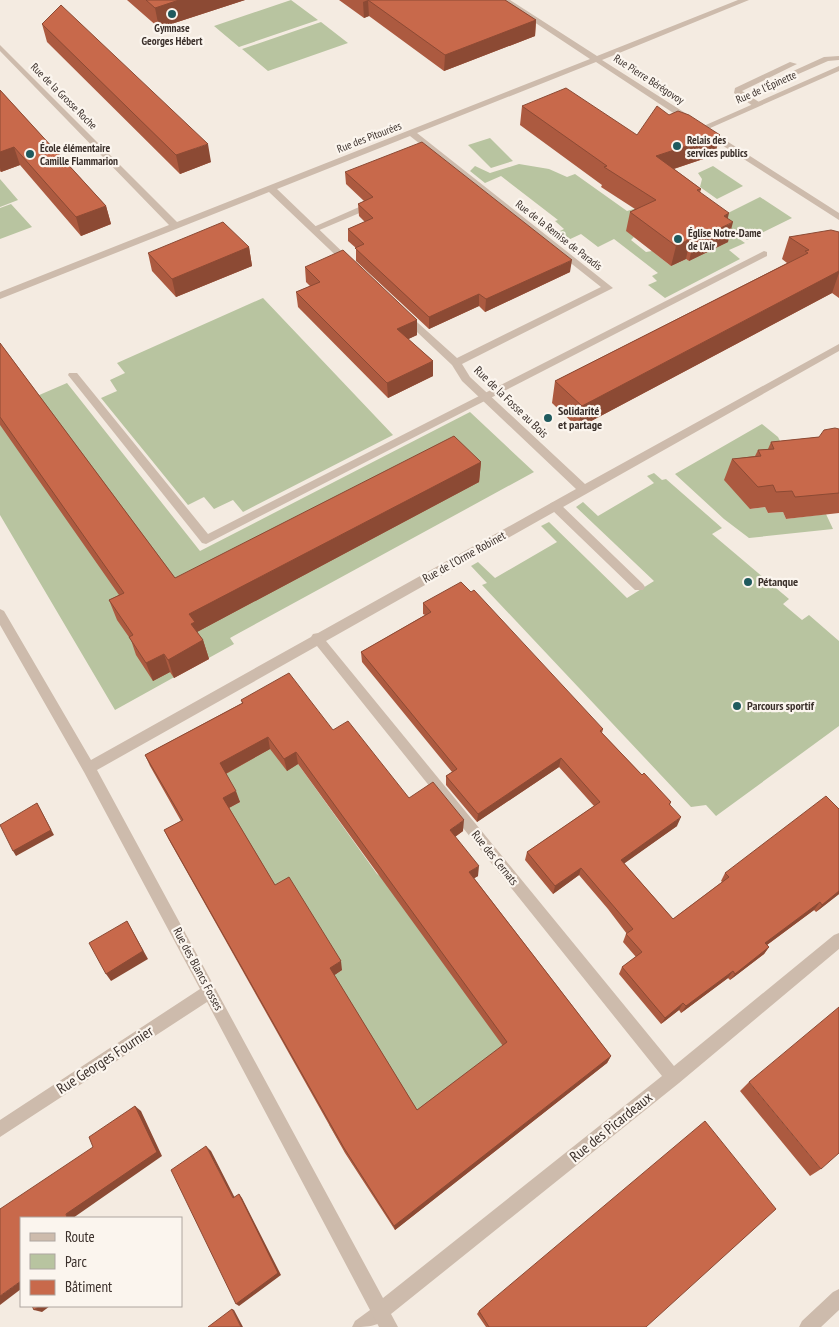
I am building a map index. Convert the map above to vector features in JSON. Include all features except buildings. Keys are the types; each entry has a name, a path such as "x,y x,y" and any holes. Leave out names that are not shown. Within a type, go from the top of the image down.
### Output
{"street":[{"name":"Rue Pierre Bérégovoy","path":"505,0 838,216"},
{"name":"Rue des Pitourées","path":"0,296 745,0"},
{"name":"Rue de la Grosse Roche","path":"0,47 175,226"},
{"path":"777,80 827,58 839,58"},
{"path":"756,104 738,93 738,90 793,64"},
{"name":"Rue de l'Épinette","path":"703,128 839,68"},
{"name":"Rue de la Remise de Paradis","path":"411,133 608,288 456,363"},
{"path":"270,188 358,272"},
{"path":"314,229 366,207"},
{"path":"73,375 206,540 764,254"},
{"name":"Rue de la Fosse au Bois","path":"400,311 456,363 466,379 584,490"},
{"name":"Rue de l'Orme Robinet","path":"89,768 317,638 839,347"},
{"path":"555,506 639,587"},
{"name":"Rue des Blancs Fosses","path":"0,614 89,768 389,1327"},
{"name":"Rue des Cernats","path":"317,638 673,1077"},
{"name":"Rue des Picardeaux","path":"361,1327 673,1077 839,940"},
{"name":"Rue Georges Fournier","path":"0,1129 210,991"},
{"path":"808,1327 839,1298"}],"green space":[{"path":"291,0 318,20 239,47 214,26"},
{"path":"321,22 348,43 268,71 242,49"},
{"path":"490,138 513,161 491,168 468,145"},
{"path":"519,164 549,169 567,177 575,174 627,211 679,195 627,231 634,237 631,240 646,252 652,251 671,266 686,259 689,261 727,242 714,221 745,243 729,250 740,259 665,298 648,285 657,281 652,276 658,273 614,239 598,247 581,234 566,241 579,252 575,253 552,235 564,229 555,221 558,220 501,176 485,183 470,171 475,166 490,173"},
{"path":"713,166 743,186 717,199 700,187 702,179 698,173"},
{"path":"0,179 18,200 0,207"},
{"path":"760,197 792,218 747,240 716,219"},
{"path":"11,204 32,227 0,239 0,208"},
{"path":"263,298 393,435 243,512 233,500 214,509 204,497 188,505 101,398 117,391 110,380 125,373 117,363"},
{"path":"67,383 200,551 470,412 534,472 230,638 234,644 115,710 0,515 0,412"},
{"path":"762,424 778,437 782,445 750,509 765,507 768,513 783,512 786,519 826,514 833,529 749,538 724,519 675,474"},
{"path":"654,473 662,480 666,479 722,528 712,534 789,599 783,604 802,620 809,615 839,641 839,726 716,816 706,805 691,807 482,585 487,583 471,566 478,562 495,578 557,542 541,526 549,522 627,598 654,581 576,507 583,502 598,516 654,483 647,476"},
{"path":"244,712 298,764 377,874 562,1006 353,1165 329,1125 394,1080 332,977 342,970 278,895 227,809 240,802 220,770"}],"place":[{"name":"Gymnase Georges Hébert","path":"172,14"},
{"name":"Relais des services publics","path":"677,146"},
{"name":"École élémentaire Camille Flammarion","path":"30,154"},
{"name":"Église Notre-Dame de l'Air","path":"678,239"},
{"name":"Solidarité et partage","path":"548,418"},
{"name":"Pétanque","path":"748,582"},
{"name":"Parcours sportif","path":"737,706"}]}
